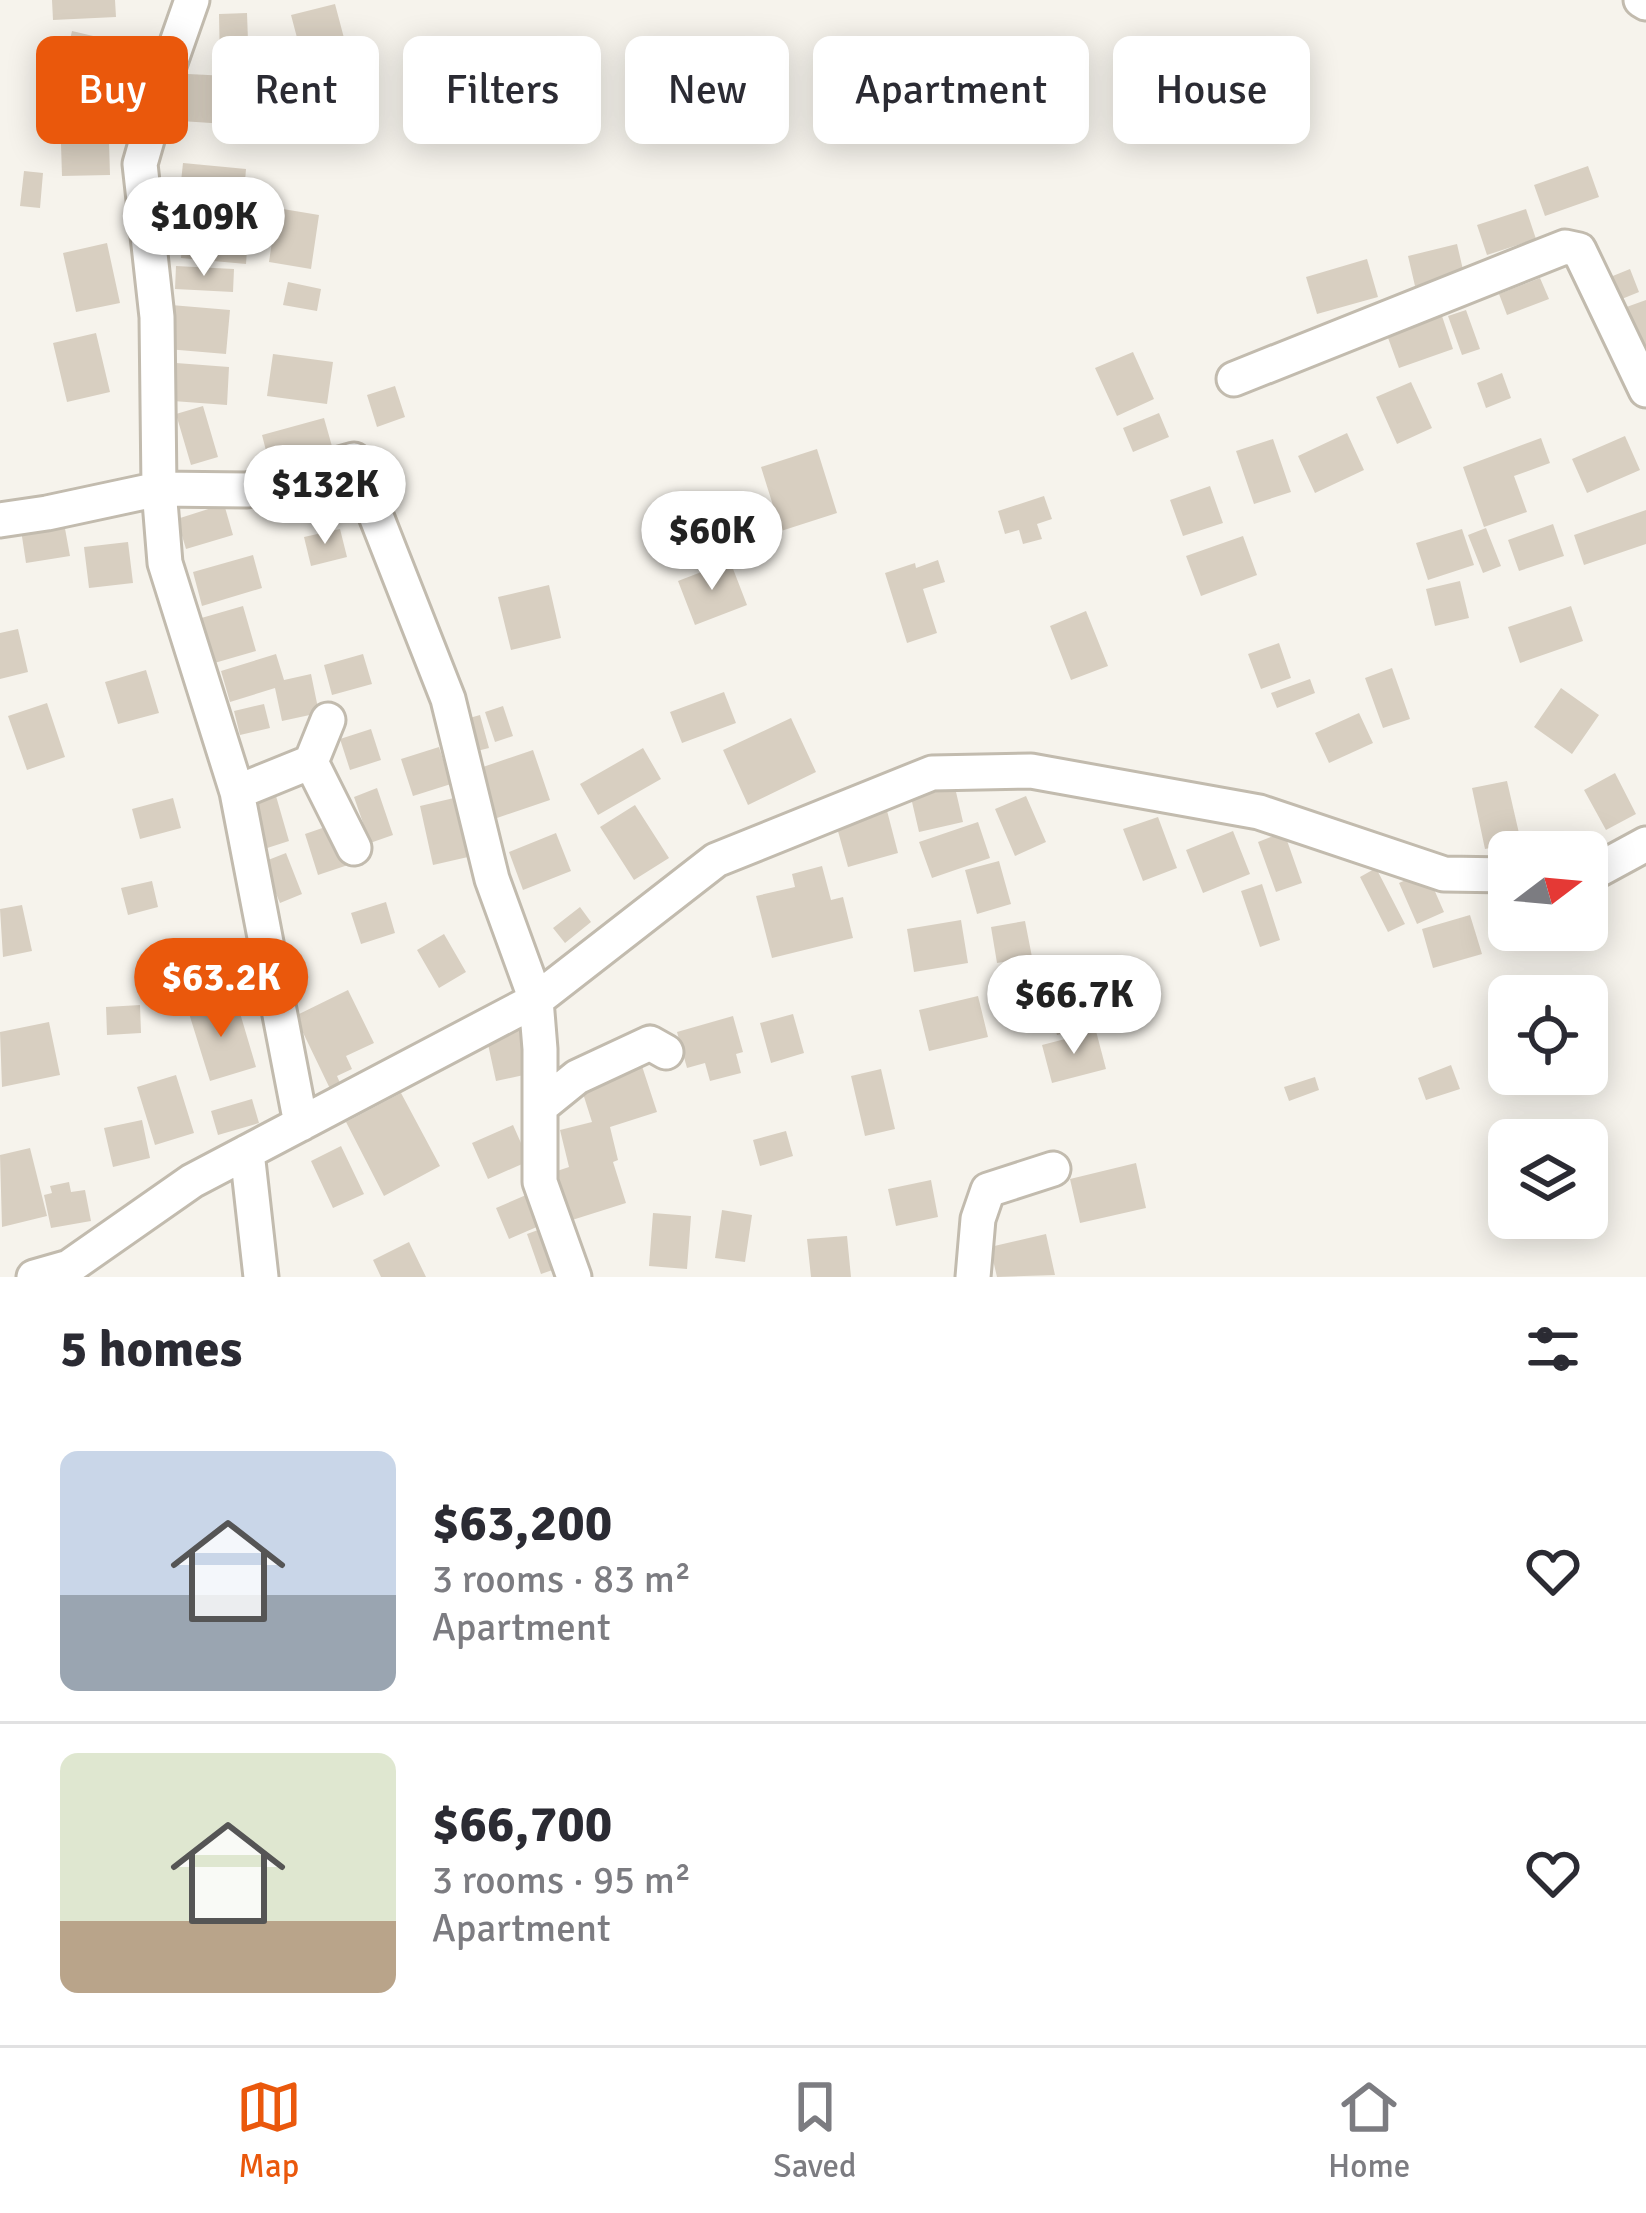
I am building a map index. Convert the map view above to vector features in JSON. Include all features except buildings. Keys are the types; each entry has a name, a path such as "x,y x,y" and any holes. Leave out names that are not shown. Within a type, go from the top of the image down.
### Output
{"street":[{"path":"192,0 140,164 157,317 165,563 237,792 301,1124"},
{"path":"1234,379 1565,247 1580,250 1646,390"},
{"path":"0,520 159,489 247,490 354,460 448,699 492,879 536,1000 540,1182 574,1277"},
{"path":"237,792 311,762 328,720"},
{"path":"311,762 354,848"},
{"path":"34,1277 70,1272 192,1181 536,1000 716,860 932,772 1031,771 1259,812 1444,874 1488,875"},
{"path":"1608,865 1646,844"},
{"path":"540,1107 577,1077 650,1043 666,1052"},
{"path":"247,1152 261,1277"},
{"path":"974,1277 978,1219 988,1190 1053,1169"}]}
